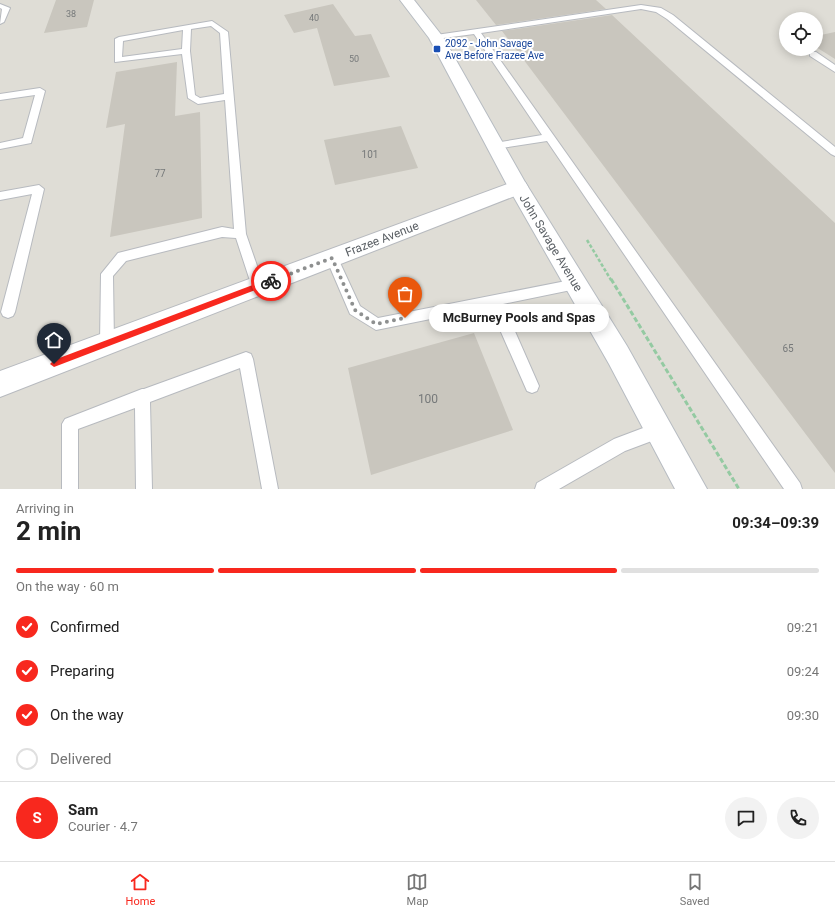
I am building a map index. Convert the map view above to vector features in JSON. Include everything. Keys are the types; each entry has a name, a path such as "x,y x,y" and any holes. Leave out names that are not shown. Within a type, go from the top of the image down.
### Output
{"main road":[{"name":"John Savage Avenue","path":"407,0 436,37 518,187 576,284 692,489"},
{"name":"Frazee Avenue","path":"0,384 518,187"}],"lane":[{"path":"0,6 6,8 0,22"},
{"path":"436,37 475,30 641,7 658,10 670,17 835,152"},
{"path":"186,51 118,60 119,39 212,23 224,32 240,234 258,286"},
{"path":"186,27 186,51 191,96 198,101 229,96"},
{"path":"475,30 794,489"},
{"path":"816,56 835,69"},
{"path":"0,97 40,92 27,141 0,146"},
{"path":"495,146 549,137"},
{"path":"0,196 39,189 8,312"},
{"path":"107,343 108,274 122,257 222,232 240,234"},
{"path":"332,258 355,310 376,324 576,284"},
{"path":"494,300 532,386"},
{"path":"70,489 70,424 142,396 246,359 270,489"},
{"path":"142,396 144,489"},
{"path":"543,489 620,445 659,430"}],"path":[{"path":"587,240 739,489"}],"shaded area":[{"path":"0,0 835,0 835,489 0,489"}],"building":[{"path":"56,0 94,0 87,27 44,33"},
{"path":"476,0 596,0 606,9 496,25"},
{"path":"333,4 355,36 371,34 390,77 334,86 317,28 294,33 284,15"},
{"path":"612,15 835,223 835,473 502,31"},
{"path":"835,32 835,59 823,51 823,35"},
{"path":"177,62 175,116 200,112 202,218 110,237 125,124 106,128 116,72"},
{"path":"401,126 418,168 335,185 324,140"},
{"path":"474,333 513,430 371,475 348,368"}],"way so far":[{"path":"271,281 332,258 355,310 376,324 405,318"}],"place":[{"name":"2092 - John Savage Ave Before Frazee Ave","path":"437,49"},
{"name":"McBurney Pools and Spas","path":"405,318"}],"route":[{"path":"54,364 271,281"}]}
